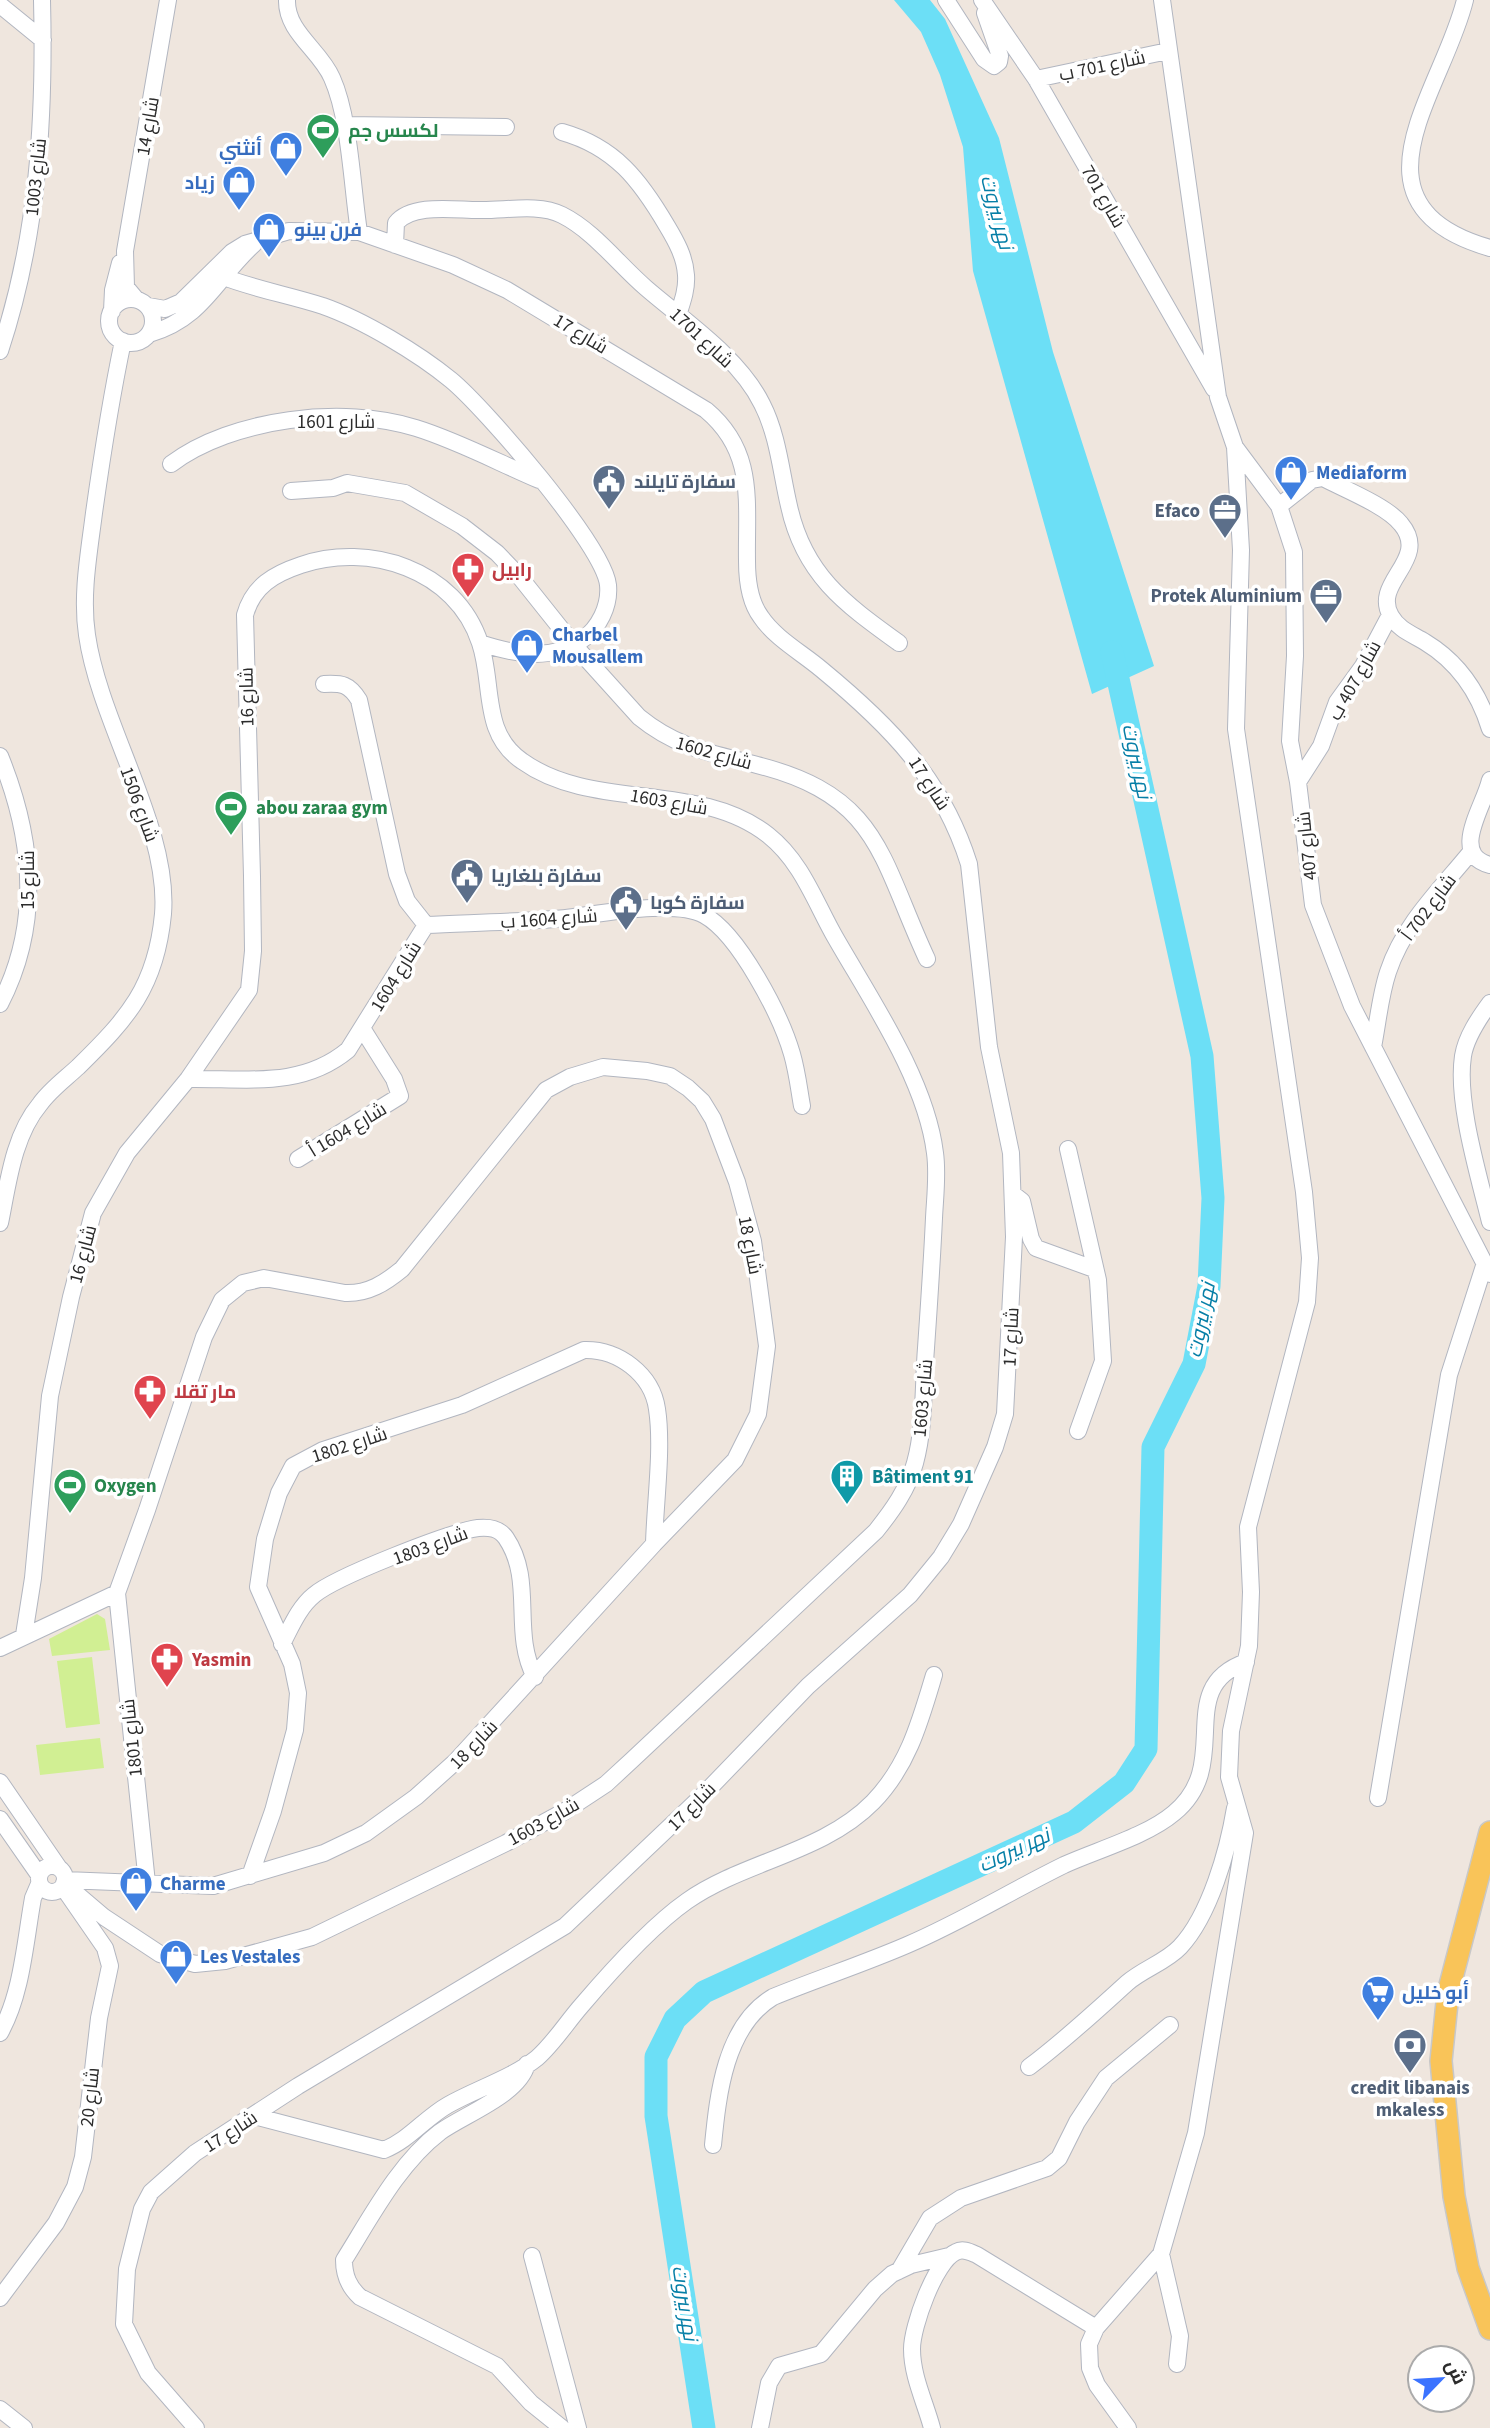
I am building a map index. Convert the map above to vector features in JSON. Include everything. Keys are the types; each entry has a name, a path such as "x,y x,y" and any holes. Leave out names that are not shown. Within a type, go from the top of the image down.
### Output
{"main road":[{"path":"1490,1832 1448,1993 1441,2061 1454,2196 1468,2268 1490,2329"}],"street":[{"name":"شارع 1003","path":"0,351 18,292 37,196 42,0"},
{"name":"شارع 14","path":"125,251 168,0"},
{"path":"287,0 292,22 332,76 340,100 359,232"},
{"path":"946,0 987,64 997,65 1000,56 982,0"},
{"name":"شارع 701","path":"982,0 1036,79 1218,397"},
{"path":"1162,0 1218,397"},
{"path":"1465,0 1414,129 1410,163 1419,201 1429,218 1454,237 1490,248"},
{"path":"0,5 43,40"},
{"name":"شارع 701 ب","path":"1036,79 1168,51"},
{"path":"344,125 506,127"},
{"path":"562,132 580,137 618,158 648,193 684,261 687,283 679,312"},
{"name":"شارع 1701","path":"395,245 396,223 415,212 550,211 564,216 607,251 648,290 679,312 737,370 761,400 772,425 796,531 812,566 838,596 899,643"},
{"name":"شارع 17","path":"142,303 165,309 174,306 239,247 261,238 289,231 359,232 507,290 706,410 734,440 745,478 748,585 760,617 906,747 942,797 961,838 969,864 987,1032 1011,1153 1013,1194 1011,1321 1005,1414 995,1447 961,1524 926,1577 808,1686 702,1796 565,1926 298,2085 195,2153 150,2192 142,2209 127,2269 124,2311 128,2336 148,2373 196,2428"},
{"path":"125,251 114,283 112,332 123,341 137,342 149,334 176,325 214,291 232,280 237,263 261,238"},
{"path":"125,251 126,287 142,303 153,320 149,334"},
{"path":"209,275 342,315 435,368 466,393 542,482 601,562 608,587 605,606 597,626 574,645 527,656 480,643"},
{"path":"214,291 286,297"},
{"path":"112,311 122,301 142,303"},
{"name":"شارع 1506","path":"0,1223 13,1163 28,1123 40,1103 129,1011 154,970 163,911 158,852 101,698 87,635 84,604 102,450 123,341"},
{"name":"شارع 407","path":"1218,397 1235,447 1279,506 1294,552 1295,656 1289,729 1313,905 1352,1006 1487,1270"},
{"name":"شارع 1601","path":"171,464 208,440 239,430 291,420 365,418 417,428 542,482"},
{"path":"1128,2428 1104,2398 1090,2368 1089,2344 1096,2328 1161,2254 1196,2133 1225,1940 1245,1833 1229,1782 1231,1731 1246,1662 1251,1592 1250,1514 1282,1404 1307,1302 1310,1258 1303,1182 1236,729 1235,680 1241,550 1235,447"},
{"path":"1279,506 1312,480 1323,478 1401,524 1409,537 1410,550 1388,594 1390,615 1398,625 1440,653 1466,679 1478,696 1490,729"},
{"name":"شارع 1602","path":"291,491 333,488 347,483 405,493 462,526 497,553 574,645 639,717 663,737 704,751 788,773 822,788 854,814 874,839 892,873 927,959"},
{"name":"شارع 16","path":"24,1635 35,1567 50,1396 93,1213 113,1175 148,1125 188,1079 242,1004 251,980 253,876 245,615 248,602 262,584 275,576 319,559 347,555 388,560 422,575 455,600 480,643"},
{"name":"شارع 407 ب","path":"1298,782 1321,747 1337,702 1363,666 1390,615"},
{"name":"شارع 1603","path":"63,1879 104,1917 160,1954 184,1962 210,1963 312,1937 506,1843 565,1811 606,1784 632,1760 876,1531 895,1508 915,1464 932,1265 935,1152 916,1088 882,1021 803,875 770,836 743,820 700,803 643,797 553,777 536,770 510,752 496,730 480,643"},
{"name":"شارع 1604","path":"188,1079 296,1078 330,1063 348,1050 426,925 407,901 397,874 359,700 348,686 341,683 324,684"},
{"name":"شارع 15","path":"0,756 26,835 30,899 16,967 0,1003"},
{"path":"1471,853 1469,842 1490,780"},
{"name":"شارع 702 أ","path":"1373,1046 1387,975 1401,941 1429,900 1471,853 1478,861 1490,865"},
{"name":"شارع 1604 ب","path":"426,925 556,919 640,910 678,909 704,916 736,947 776,1017 792,1053 802,1106"},
{"path":"1490,1003 1469,1038 1462,1072 1470,1136 1490,1222"},
{"name":"شارع 1604 أ","path":"298,1159 400,1096 394,1079 362,1028"},
{"name":"شارع 18","path":"39,1879 49,1892 63,1879 213,1886 324,1853 366,1833 440,1778 654,1544 712,1487 741,1450 758,1414 767,1346 753,1241 737,1182 702,1101 670,1076 603,1067 570,1077 546,1090 402,1269 379,1286 345,1293 264,1278 243,1283 222,1300 204,1337 117,1593"},
{"path":"1068,1149 1099,1291 1103,1361 1077,1431"},
{"path":"1013,1194 1022,1201 1029,1234 1036,1248 1094,1269"},
{"path":"1378,1798 1449,1375 1487,1270"},
{"name":"شارع 1802","path":"250,1876 273,1811 295,1730 298,1693 292,1664 261,1594 259,1577 275,1504 293,1466 323,1450 462,1405 584,1350 599,1350 636,1368 657,1408 654,1544"},
{"name":"شارع 1803","path":"282,1644 301,1609 321,1590 438,1539 478,1528 496,1528 505,1536 521,1572 522,1638 528,1663 535,1677"},
{"path":"0,1648 117,1593"},
{"name":"شارع 1801","path":"117,1593 147,1882"},
{"path":"713,2145 717,2106 726,2065 745,2024 760,2005 773,1997 906,1946 1062,1866 1164,1821 1184,1804 1196,1787 1206,1757 1207,1705 1212,1686 1221,1673 1246,1662"},
{"path":"254,2116 384,2150 404,2141 424,2121 447,2106 527,2064 545,2050 592,1994 685,1902 748,1869 832,1832 874,1801 906,1758 934,1675"},
{"path":"0,1782 63,1879"},
{"path":"1029,2067 1058,2046 1130,1981 1179,1948 1200,1921 1226,1850 1235,1808"},
{"path":"0,1819 39,1879"},
{"path":"0,2033 9,2017 14,1998 39,1879 47,1866 63,1879"},
{"name":"شارع 20","path":"0,2298 56,2223 75,2187 83,2157 97,2031 110,1966 105,1948 63,1879"},
{"path":"899,2271 930,2218 961,2198 1047,2168 1059,2158 1077,2122 1106,2078 1170,2025"},
{"path":"527,2064 520,2079 496,2099 440,2133 419,2152 369,2221 344,2260 344,2266 348,2283 360,2297 497,2367 531,2403 562,2428"},
{"path":"760,2428 769,2383 777,2368 821,2354 875,2289 899,2271 950,2256 960,2250 976,2255 1096,2328"},
{"path":"1161,2254 1180,2336 1177,2364"},
{"path":"532,2256 578,2428"},
{"path":"932,2428 917,2379 912,2338 933,2280 950,2256"},
{"path":"2,2411 13,2428"},
{"path":"2,2411 24,2428"}],"green space":[{"path":"97,1614 105,1619 110,1650 52,1656 49,1639"},
{"path":"92,1657 100,1724 66,1728 57,1661"},
{"path":"100,1738 104,1768 40,1775 36,1745"}],"water":[{"path":"894,0 930,0 945,19 999,138 1053,352 1154,666 1092,694 973,271 963,147 940,75 921,32"}],"waterway":[{"name":"نهر بيروت","path":"704,2428 656,2116 656,2057 675,2019 704,1992 1074,1822 1124,1783 1146,1749 1153,1447 1194,1364 1209,1286 1213,1198 1202,1056 1112,652"}],"place":[{"name":"لكسس جم","path":"323,160"},
{"name":"أنثني","path":"286,178"},
{"name":"زياد","path":"239,212"},
{"name":"فرن بينو","path":"269,259"},
{"name":"Mediaform","path":"1291,502"},
{"name":"سفارة تايلند","path":"609,511"},
{"name":"Efaco","path":"1225,540"},
{"name":"رابيل","path":"468,599"},
{"name":"Protek Aluminium","path":"1326,625"},
{"name":"Charbel Mousallem","path":"527,675"},
{"name":"abou zaraa gym","path":"231,837"},
{"name":"سفارة بلغاريا","path":"467,905"},
{"name":"سفارة كوبا","path":"626,932"},
{"name":"مار تقلا","path":"150,1421"},
{"name":"Bâtiment 91","path":"847,1506"},
{"name":"Oxygen","path":"70,1515"},
{"name":"Yasmin","path":"167,1689"},
{"name":"Charme","path":"136,1913"},
{"name":"Les Vestales","path":"176,1986"},
{"name":"أبو خليل","path":"1378,2022"},
{"name":"credit libanais mkaless","path":"1410,2075"}]}
